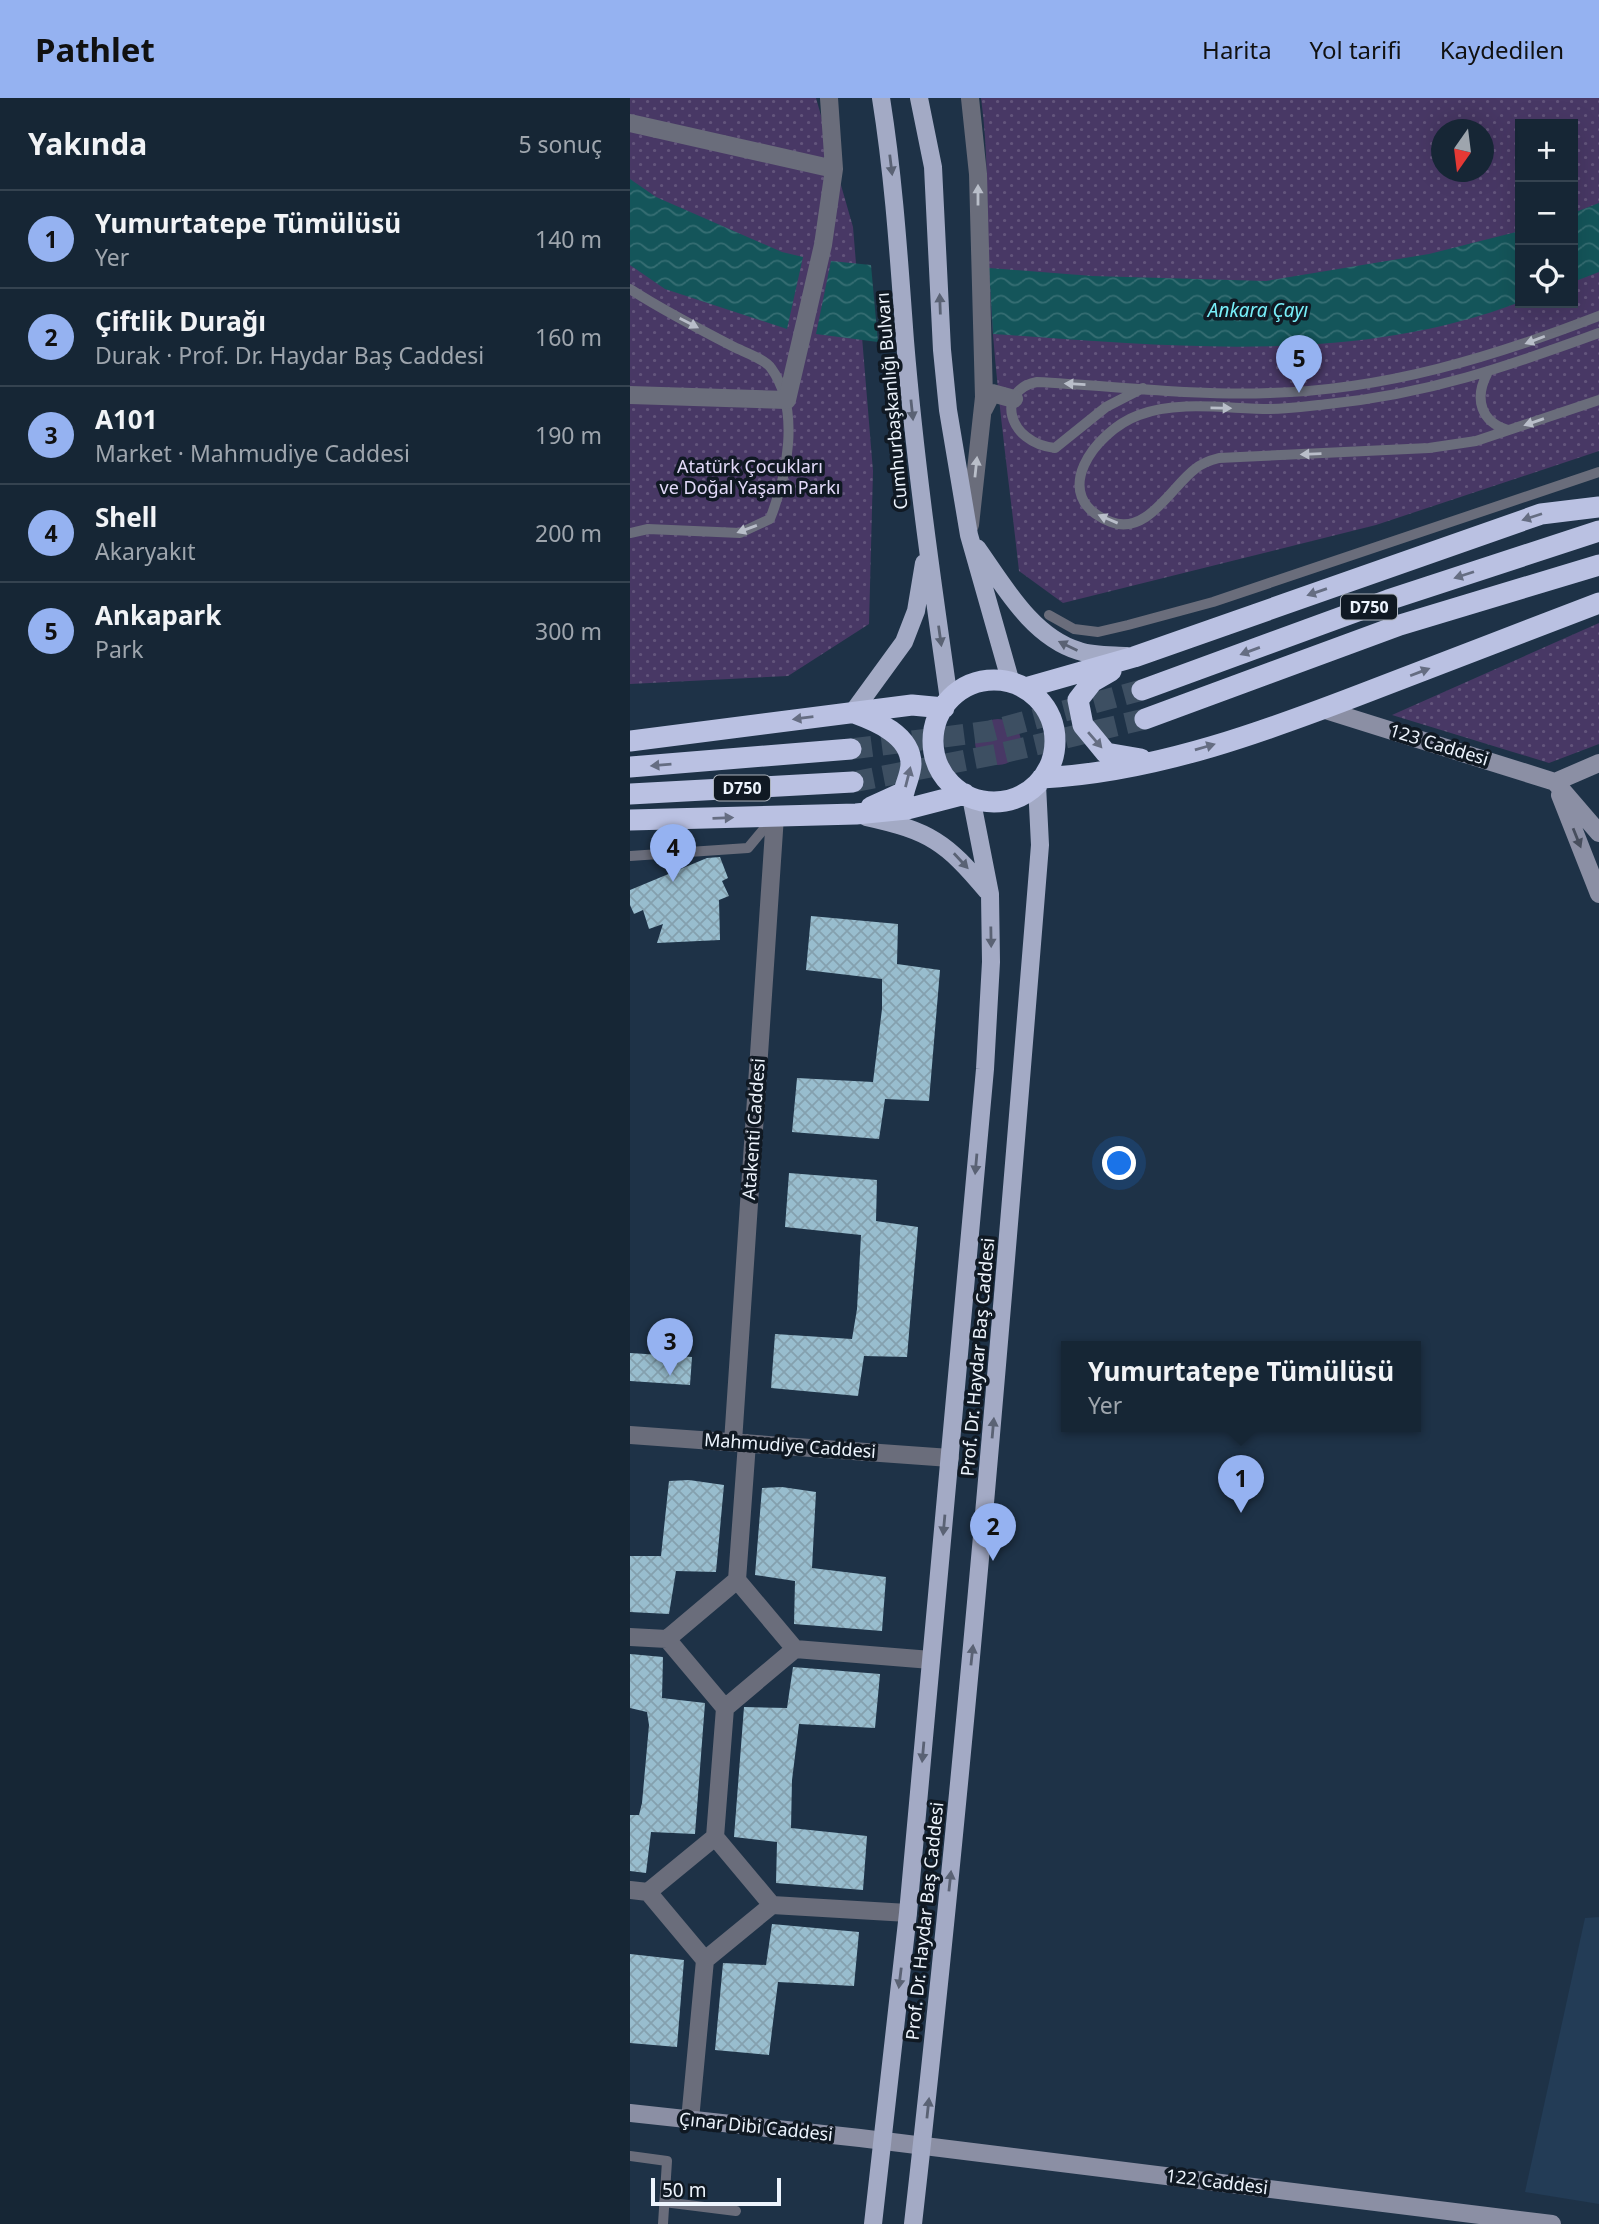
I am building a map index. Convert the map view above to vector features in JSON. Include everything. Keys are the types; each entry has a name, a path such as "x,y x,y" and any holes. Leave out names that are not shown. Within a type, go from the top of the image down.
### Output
{"highway":[{"path":"968,796 950,783 940,768 934,751 934,733 946,704 965,688 985,681 1018,686 1134,657 1541,514 1599,508"},
{"name":"D750","path":"1142,690 1388,600 1599,531"},
{"name":"D750","path":"1145,719 1400,625 1599,565"},
{"path":"1040,782 1155,762 1322,709 1599,603"},
{"path":"1134,657 1092,682 1078,700 1083,725 1106,753 1155,762"},
{"path":"630,820 856,814 907,809 968,796 1003,802 1021,796 1040,782 1055,752 1055,734 1050,716 1040,700 1018,686"},
{"path":"630,740 912,705 946,704"},
{"path":"853,712 879,722 890,730 907,748 911,763 904,792 856,814"},
{"name":"D750","path":"630,767 851,749"},
{"name":"D750","path":"630,794 853,782"}],"main road":[{"name":"Cumhurbaşkanlığı Bulvarı","path":"881,98 892,167 905,342 946,704"},
{"path":"919,98 933,167 942,349 948,410 969,536 1018,686"},
{"path":"969,536 1007,591 1034,622 1055,640 1080,652 1134,657"},
{"path":"853,712 904,642 916,611 927,545"},
{"name":"123 Caddesi","path":"1322,709 1555,782"},
{"path":"1555,782 1599,763"},
{"name":"Prof. Dr. Haydar Baş Caddesi","path":"913,2224 992,1443 1040,845 1040,782"},
{"path":"1555,782 1599,833"},
{"path":"1555,782 1599,894"},
{"name":"Prof. Dr. Haydar Baş Caddesi","path":"873,2224 908,1913 985,1069 991,962 990,894 968,796"},
{"path":"856,814 906,825 936,839 958,857 990,894"},
{"name":"Çınar Dibi Caddesi","path":"630,2113 881,2141"},
{"name":"122 Caddesi","path":"881,2141 1552,2224"}],"street":[{"path":"630,395 787,400 824,245 834,169 829,98"},
{"path":"969,536 984,397 980,335 978,174 970,98"},
{"path":"630,123 834,169"},
{"path":"981,415 992,393 1014,398"},
{"name":"Atakenti Caddesi","path":"737,1580 740,1443 775,816"},
{"name":"Mahmudiye Caddesi","path":"630,1435 950,1458"},
{"path":"630,1637 667,1639 737,1580 795,1649"},
{"path":"667,1639 725,1708 715,1836 772,1905"},
{"path":"725,1708 795,1649 931,1660"},
{"path":"649,1892 715,1836"},
{"path":"630,1890 649,1892 705,1960 690,2119"},
{"path":"705,1960 772,1905 908,1913"}],"lane":[{"path":"630,289 662,309 771,366 787,400 783,485 770,519 740,533 648,529 630,533"},
{"path":"1143,388 1105,407 1055,448 1037,446 1025,439 1013,419 1014,398 1025,384 1037,382 1271,394 1380,382 1521,346 1599,316"},
{"path":"1599,333 1487,374 1410,394 1274,409 1170,408 1151,411 1112,429 1083,463 1079,483 1082,496 1096,513 1112,523 1129,524 1161,505 1195,469 1219,458 1429,448 1476,441 1599,400"},
{"path":"1487,374 1481,386 1481,407 1495,426 1509,430"},
{"path":"1049,615 1074,629 1098,632 1128,625 1213,602 1599,472"},
{"path":"630,856 748,848 775,816"},
{"path":"630,2156 667,2161 663,2224"},
{"path":"664,2202 736,2211"}],"shaded area":[{"path":"1599,1917 1599,2204 1525,2192 1585,1918"}],"green space":[{"name":"Atatürk Çocukları ve Doğal Yaşam Parkı","path":"630,98 816,98 853,227 873,471 869,624 788,676 630,684"},
{"path":"981,98 1599,98 1599,451 1376,525 1063,603 1019,571 994,345"},
{"path":"1599,623 1599,744 1549,763 1392,715"},
{"path":"998,719 1014,726 1021,742 1014,758 998,765 982,758 975,742 982,726"}],"water":[{"path":"630,179 656,197 782,252 803,257 787,329 665,289 630,265"},
{"path":"1599,203 1599,272 1578,280 1578,245 1578,211"},
{"name":"Ankara Çayı","path":"1515,232 1515,304 1457,322 1392,336 1326,343 1193,346 993,334 989,268 1092,276 1266,281 1429,254"},
{"path":"831,261 871,265 878,342 816,334"}],"building":[{"path":"720,857 728,878 722,881 729,896 719,900 720,940 657,943 663,924 649,929 643,910 634,914 630,905 630,890 707,858"},
{"path":"811,916 898,924 897,964 940,970 929,1101 885,1099 879,1139 792,1132 797,1078 873,1082 882,1009 882,979 806,970"},
{"path":"789,1173 877,1180 876,1221 918,1227 907,1357 864,1356 858,1396 771,1388 775,1334 852,1339 857,1309 861,1235 785,1227"},
{"path":"630,1353 692,1357 690,1385 630,1381"},
{"path":"689,1480 724,1485 716,1572 676,1571 669,1614 630,1612 630,1556 661,1556 669,1481"},
{"path":"782,1487 816,1492 812,1568 886,1577 882,1631 794,1624 795,1581 755,1575 762,1488"},
{"path":"630,1654 663,1657 662,1698 705,1703 695,1834 651,1832 646,1873 630,1871 630,1815 639,1815 642,1803 649,1725 647,1712 630,1708"},
{"path":"793,1667 880,1674 875,1728 799,1724 792,1780 791,1828 867,1836 863,1890 776,1883 777,1842 734,1837 744,1707 787,1708"},
{"path":"772,1924 859,1932 854,1986 778,1982 769,2055 715,2050 723,1963 766,1965"},
{"path":"630,1954 684,1960 677,2047 630,2043"}],"tunnel":[{"path":"851,749 990,731 1142,690"},
{"path":"853,782 998,754 1145,719"}],"place":[{"name":"Ankapark","path":"1299,393"},
{"name":"Shell","path":"673,882"},
{"name":"A101","path":"670,1376"},
{"name":"Yumurtatepe Tümülüsü","path":"1241,1513"},
{"name":"Çiftlik Durağı","path":"993,1561"}]}
